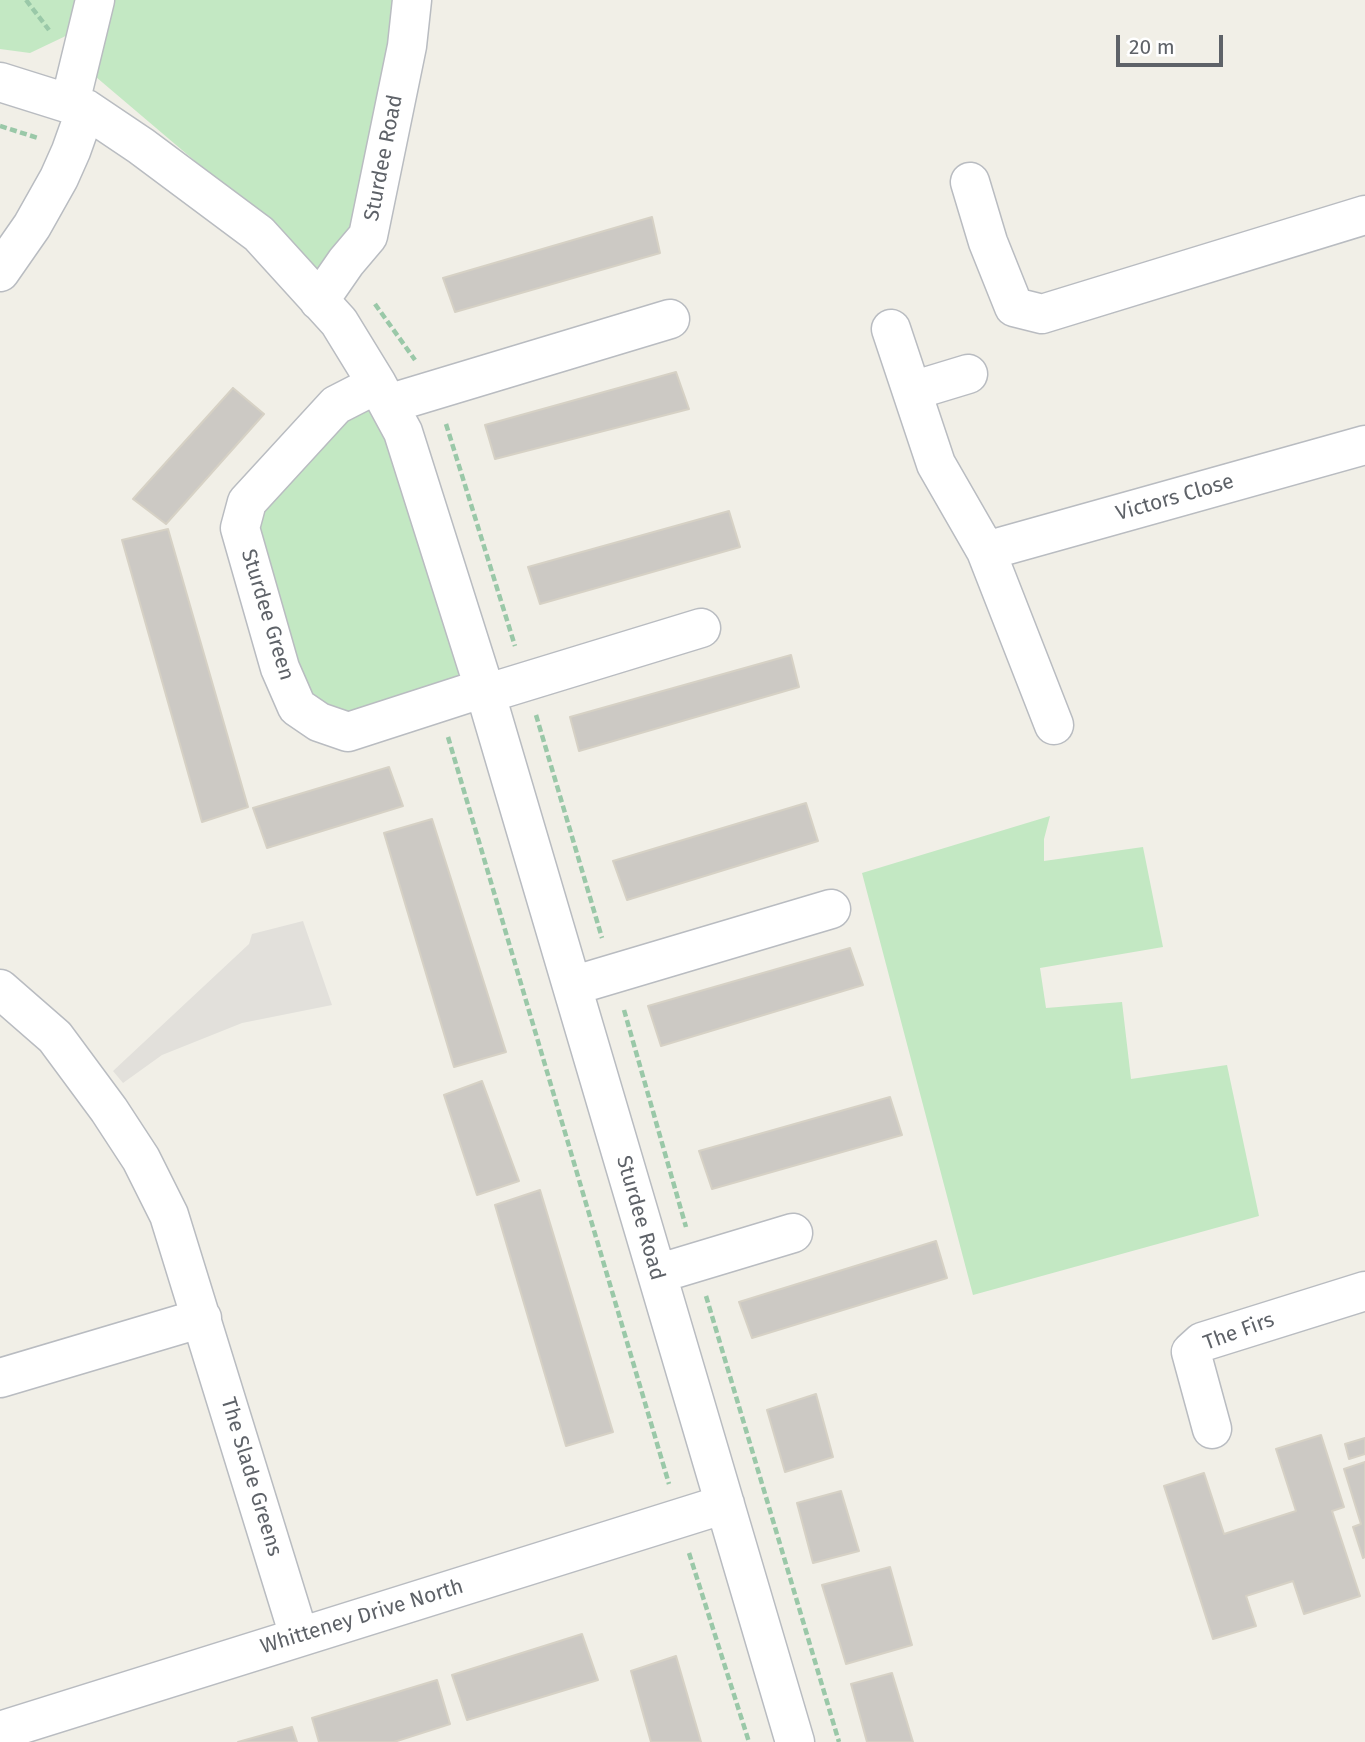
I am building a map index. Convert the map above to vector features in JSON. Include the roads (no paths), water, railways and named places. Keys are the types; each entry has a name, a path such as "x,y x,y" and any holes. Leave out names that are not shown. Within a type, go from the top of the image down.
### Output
{"street":[{"path":"0,272 32,226 71,151 95,0"},
{"name":"Sturdee Road","path":"320,301 346,262 368,236 407,47 412,0"},
{"name":"Sturdee Road","path":"0,82 78,106 141,146 259,234 339,322 403,432 485,691 795,1742"},
{"path":"970,182 988,242 1014,307 1042,314 1365,215"},
{"path":"383,394 670,319"},
{"path":"891,329 936,464 986,551 1054,724"},
{"path":"912,391 968,374"},
{"name":"Sturdee Green","path":"383,394 336,405 247,502 240,528 280,668 297,707 319,722 348,732 485,691"},
{"name":"Victors Close","path":"986,551 1365,445"},
{"path":"485,691 701,628"},
{"path":"572,986 831,909"},
{"name":"The Slade Greens","path":"0,989 55,1037 141,1159 169,1215 299,1636"},
{"path":"657,1274 793,1233"},
{"name":"The Firs","path":"1212,1429 1191,1352 1202,1342 1365,1291"},
{"path":"0,1378 202,1318"},
{"name":"Whitteney Drive North","path":"0,1731 725,1504"}]}
